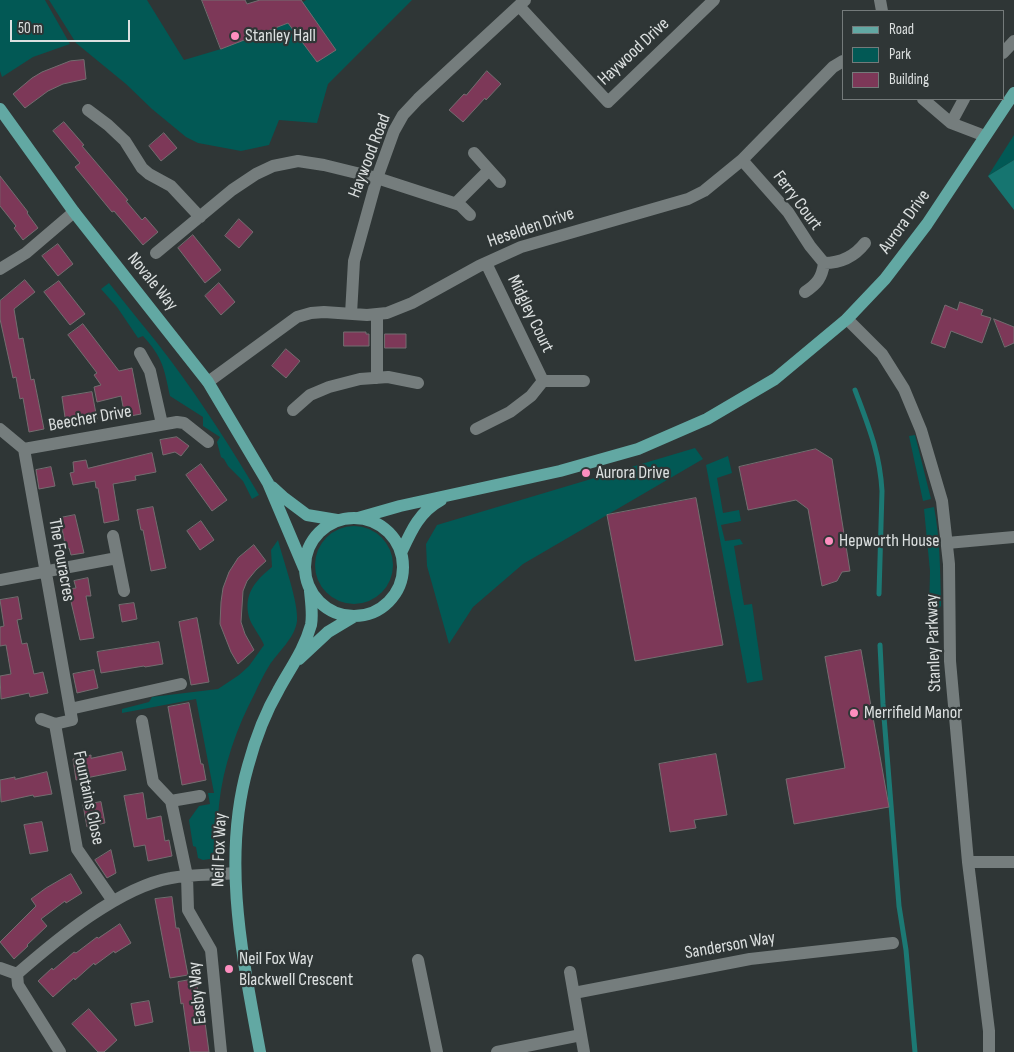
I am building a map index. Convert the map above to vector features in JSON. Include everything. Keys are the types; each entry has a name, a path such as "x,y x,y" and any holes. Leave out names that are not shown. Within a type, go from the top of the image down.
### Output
{"main road":[{"name":"Aurora Drive","path":"358,518 400,506 560,471 638,449 707,419 756,392 783,374 847,319 885,280 928,224 1014,93"},
{"name":"Novale Way","path":"0,109 74,212 208,382 268,483 304,568"},
{"name":"Novale Way","path":"268,483 307,515 337,520"},
{"name":"Aurora Drive","path":"401,553 414,524 422,514 433,504 448,496"},
{"path":"358,518 379,525 389,532 401,553 402,572 400,582 390,600 380,609 371,613 353,617 337,614 326,608 310,591 304,568 310,543 328,524 337,520 358,518"},
{"name":"Neil Fox Way","path":"260,1052 240,929 235,873 238,810 247,767 262,724 279,689 297,661 311,623 310,591"},
{"name":"Neil Fox Way","path":"297,661 328,632 353,617"}],"street":[{"name":"Haywood Drive","path":"522,3 608,102 714,0"},
{"name":"Haywood Road","path":"351,314 354,261 377,178 394,131 403,115 522,3"},
{"path":"1004,52 1014,41"},
{"name":"Heselden Drive","path":"208,382 297,317 324,312 366,315 387,313 412,303 486,263 541,241 688,199 704,191 742,160 833,67 842,62"},
{"path":"924,100 951,123 984,136"},
{"path":"951,123 963,100"},
{"path":"88,110 125,141 142,168 170,186 200,217"},
{"path":"474,154 500,182"},
{"name":"Ferry Court","path":"742,160 788,212 810,246 824,263"},
{"path":"156,254 232,190 256,174 273,166 298,161 324,165 377,178 460,204 470,215"},
{"path":"456,203 489,170"},
{"path":"0,269 26,252 74,212"},
{"path":"804,292 819,282 823,273 824,263 846,259 854,255 865,243"},
{"name":"Midgley Court","path":"486,263 543,381"},
{"path":"377,314 377,378"},
{"name":"Stanley Parkway","path":"847,319 882,354 904,389 921,430 938,485 949,564 950,662 968,862 989,1031 989,1052"},
{"path":"140,353 150,370 162,424"},
{"path":"293,410 310,395 329,387 360,379 388,377 418,382"},
{"name":"Midgley Court","path":"543,381 584,382"},
{"name":"Midgley Court","path":"476,429 531,396 543,381"},
{"name":"Beecher Drive","path":"24,449 177,422 184,423 208,442"},
{"path":"0,429 24,449"},
{"name":"The Fouracres","path":"24,449 70,709"},
{"path":"113,536 124,591"},
{"path":"947,543 1014,537"},
{"path":"0,580 117,558"},
{"path":"41,719 55,724 72,720 70,709 181,684"},
{"path":"142,720 153,782 172,801 200,796"},
{"name":"Fountains Close","path":"55,724 77,849 112,902"},
{"name":"Easby Way","path":"172,801 187,876 188,910 211,950 221,1052"},
{"path":"968,862 1014,862"},
{"path":"17,974 70,931 112,902 151,884 170,878 235,873"},
{"name":"Sanderson Way","path":"574,993 750,959 893,943"},
{"path":"418,960 437,1052"},
{"path":"0,968 17,974"},
{"path":"570,972 584,1052"},
{"path":"17,974 18,984 60,1052"},
{"path":"497,1052 582,1035"}],"green space":[{"path":"0,0 45,0 70,44 33,57 2,77 0,71"},
{"path":"49,0 147,0 184,60 221,49 288,23 317,62 336,50 302,3 306,0 412,0 328,84 317,123 279,120 269,145 241,151 198,143 186,137 76,43"},
{"path":"1014,135 1014,160 988,176"},
{"path":"109,283 183,377 217,427 259,495 252,499 243,481 221,457 217,442 220,437 203,426 203,417 170,396 159,357 143,336 138,338 117,307 101,289"},
{"path":"915,435 931,499 923,501 909,436"},
{"path":"695,448 703,459 523,564 473,607 449,644 427,566 426,544 437,525"},
{"path":"728,456 732,473 717,478 723,513 739,510 741,521 721,525 725,541 740,539 743,544 734,546 744,605 752,604 763,680 747,683 706,465"},
{"path":"934,507 939,542 941,606 933,613 929,613 930,571 924,509"},
{"path":"346,526 362,526 376,532 387,543 393,557 393,573 387,587 376,598 362,604 346,604 332,598 321,587 315,573 315,557 321,543 332,532"},
{"path":"278,540 296,604 296,627 290,639 265,672 237,733 227,761 221,790 216,858 203,860 198,858 196,847 193,846 189,820 199,806 210,804 208,793 214,793 196,699 122,713 122,709 149,702 152,697 218,689 249,666 264,645 250,621 248,609 249,594 256,582 272,567 271,550"}],"shaded area":[{"path":"1014,160 1014,210 988,176"}],"building":[{"name":"Stanley Hall","path":"202,0 245,0 247,4 260,0 301,0 336,50 317,62 288,23 221,49"},
{"path":"84,60 86,79 63,84 48,91 25,108 13,94 42,72 70,61"},
{"path":"487,71 501,84 463,122 449,110 464,94 466,95"},
{"path":"64,122 128,200 126,201 142,220 145,217 158,232 143,245 114,211 112,212 75,167 80,163 53,131"},
{"path":"164,133 177,148 161,161 149,146"},
{"path":"0,176 38,228 23,240 14,228 16,226 0,206"},
{"path":"239,219 253,232 239,248 225,236"},
{"path":"193,235 221,270 205,283 178,248"},
{"path":"58,244 73,264 58,276 42,256"},
{"path":"25,280 35,292 14,309 19,339 23,338 31,380 34,379 44,429 29,432 23,398 20,399 16,377 13,378 0,319 0,301"},
{"path":"59,281 85,314 70,325 44,292"},
{"path":"219,283 235,302 221,315 205,296"},
{"path":"960,302 983,310 981,315 991,318 982,343 951,331 945,348 931,343 945,305 957,310"},
{"path":"994,319 1014,327 1014,343 1005,347"},
{"path":"83,324 119,371 132,368 141,414 125,417 121,396 97,402 94,387 101,385 94,375 97,373 68,335"},
{"path":"344,332 366,332 366,334 369,334 369,346 344,346"},
{"path":"385,334 406,334 406,348 385,348"},
{"path":"286,349 300,361 286,378 272,366"},
{"path":"92,392 97,419 66,424 62,397"},
{"path":"177,437 189,446 181,456 175,452 163,455 160,440"},
{"name":"Hepworth House","path":"816,449 832,459 850,571 842,572 837,581 822,586 808,509 796,500 748,510 739,467"},
{"path":"152,453 156,472 135,476 136,480 113,484 119,520 104,523 95,481 73,485 70,473 74,472 73,462 86,460 88,468"},
{"path":"201,464 227,500 212,511 186,475"},
{"path":"51,467 55,486 39,489 36,470"},
{"path":"696,498 723,645 635,661 607,515"},
{"path":"153,507 166,568 151,571 137,510"},
{"path":"75,515 84,553 71,555 69,548 66,549 60,518"},
{"path":"201,521 214,540 200,550 187,531"},
{"path":"254,545 266,561 247,581 243,591 241,622 254,650 238,664 220,624 221,602 223,588 229,572 238,558"},
{"path":"88,578 91,596 86,596 94,638 80,640 68,589 76,588 74,581"},
{"path":"18,597 22,619 17,620 22,644 27,643 34,674 43,672 48,693 30,697 29,693 1,699 0,676 11,674 6,645 0,646 0,627 4,626 0,600"},
{"path":"134,603 137,619 122,622 119,605"},
{"path":"197,618 209,682 191,685 179,622"},
{"path":"159,642 163,664 101,673 97,652"},
{"name":"Merrifield Manor","path":"861,650 889,807 794,824 786,779 845,768 825,657"},
{"path":"94,670 98,688 77,693 73,674"},
{"path":"189,703 206,780 182,785 168,707"},
{"path":"122,752 126,770 76,780 73,759 91,755 91,758"},
{"path":"716,754 727,815 694,820 696,828 670,832 659,764"},
{"path":"47,772 52,794 34,797 33,795 1,802 0,780 15,777 15,779"},
{"path":"143,793 147,819 161,816 165,841 169,840 172,856 148,861 145,845 134,847 124,796"},
{"path":"101,802 105,823 87,827 83,805"},
{"path":"42,822 48,851 30,854 24,825"},
{"path":"111,850 116,873 107,878 95,860"},
{"path":"71,874 82,893 66,903 65,901 41,919 47,926 14,959 0,942 36,906 31,899"},
{"path":"172,897 176,928 179,928 188,975 170,978 155,899"},
{"path":"120,924 131,943 115,953 114,951 95,965 94,963 53,997 38,981 74,952 76,953 97,937"},
{"path":"196,979 201,1008 203,1007 209,1052 190,1052 183,1003 181,1004 178,982"},
{"path":"149,1001 153,1022 135,1026 131,1004"},
{"path":"89,1009 117,1040 104,1052 98,1052 72,1024"}],"waterway":[{"path":"855,390 873,439 881,477 879,594"},
{"path":"880,645 899,906 906,950 915,1052"}],"place":[{"name":"Stanley Hall","path":"235,36"},
{"name":"Aurora Drive","path":"586,473"},
{"name":"Hepworth House","path":"829,541"},
{"name":"Merrifield Manor","path":"854,713"},
{"name":"Neil Fox Way Blackwell Crescent","path":"229,969"}]}
